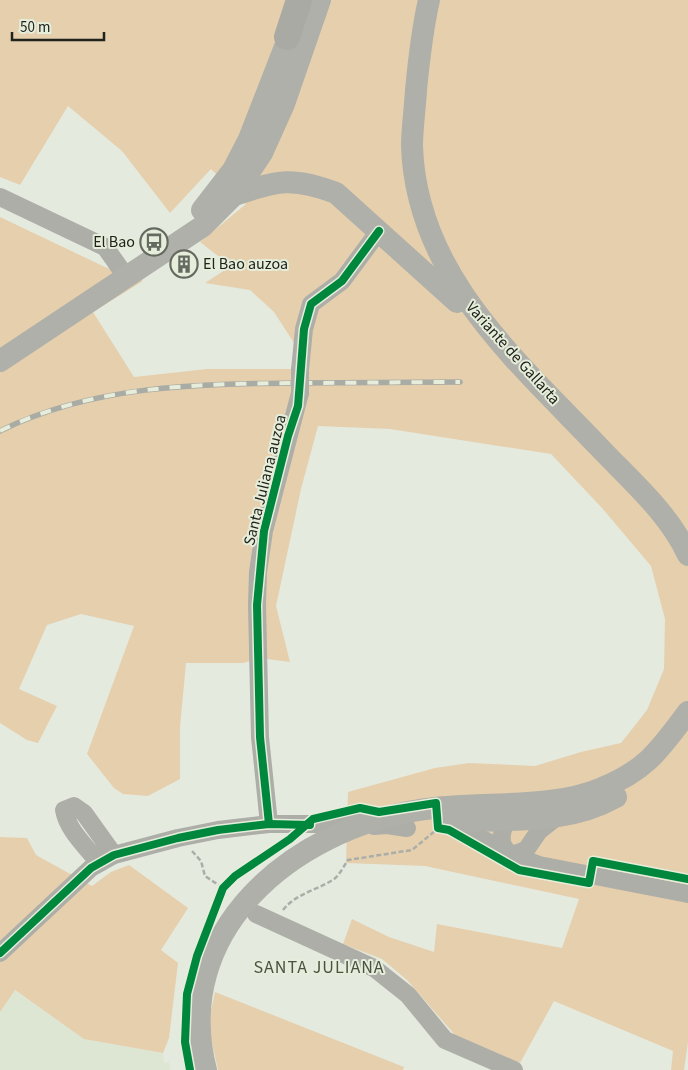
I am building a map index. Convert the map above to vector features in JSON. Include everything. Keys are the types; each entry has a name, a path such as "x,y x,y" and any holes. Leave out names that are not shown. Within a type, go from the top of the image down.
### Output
{"highway":[{"path":"287,37 299,0"}],"main road":[{"path":"153,258 202,210 233,170 258,118 287,37 304,0"},
{"path":"0,361 204,226 234,195 262,153 284,104 320,0"},
{"name":"Variante de Gallarta","path":"413,0 423,25"},
{"name":"Variante de Gallarta","path":"429,0 423,25 412,146 419,197 434,244 449,275 491,333 663,515 688,555"},
{"path":"234,195 263,186 290,181 315,185 336,193 491,333"},
{"path":"206,1070 199,1039 199,1014 202,989 209,963 236,911 293,858 339,828 385,816 436,807 571,797 600,789 643,766 663,747 688,712"},
{"path":"269,880 337,848 407,828 578,813 609,801 653,772 676,747 688,726"}],"street":[{"path":"0,197 105,247 127,278"},
{"name":"Santa Juliana auzoa","path":"269,824 260,737 257,605 258,572 264,531 300,393 304,329 310,304 342,281 379,232"},
{"path":"509,853 501,842 512,819 521,810 569,804 600,789"},
{"path":"485,804 512,819 533,841 541,853 562,868"},
{"path":"509,853 526,850 539,831 558,816"},
{"path":"0,953 91,868 107,859 178,838 269,824 339,828 387,825 407,828"},
{"path":"444,826 539,865 688,894"},
{"path":"256,914 374,968 408,995 445,1040 477,1063 514,1070"}],"path":[{"path":"274,923 288,903 307,891 336,877 348,860 412,850 444,826"},
{"path":"178,838 201,861 204,876 224,888"}],"shaded area":[{"path":"0,0 688,0 688,1042 684,1070 671,1070 673,1051 554,1001 520,1063 455,1035 407,980 382,959 343,944 352,919 389,937 434,952 437,924 562,948 579,899 425,866 346,863 348,792 435,768 469,763 535,766 581,752 621,743 647,710 664,669 665,619 651,566 602,508 551,454 390,429 318,426 301,489 276,606 290,662 259,658 243,663 186,663 180,727 180,779 148,796 123,794 114,788 87,754 134,626 81,614 47,625 19,689 57,706 38,743 27,740 0,723 0,217 105,267 143,281 93,312 134,377 207,369 293,369 294,343 274,312 250,290 205,283 231,266 200,242 246,204 211,169 170,213 122,151 68,106 20,185 0,177"},
{"path":"0,837 27,838 36,855 92,886 111,872 129,865 188,908 161,950 178,963 169,1038 163,1053 84,1039 15,990 0,1012"},
{"path":"14,990 84,1039 163,1053 164,1063 169,1062 170,1070 0,1070 0,1012"},
{"path":"215,992 404,1067 403,1070 218,1070 208,1025"}],"railway":[{"path":"0,431 35,416 71,404 108,396 183,386 259,383 460,382"}],"cycle path":[{"path":"269,824 260,737 257,605 264,531 288,436 298,406 304,329 311,304 342,281 379,231"},
{"path":"190,1070 185,1042 187,994 197,956 223,888 235,876 290,839 313,819 360,808 379,812 436,803 438,828 449,830 519,870 589,883 593,861 688,879"},
{"path":"0,953 91,868 114,855 178,838 218,830 269,824 310,825"}],"place":[{"name":"El Bao","path":"154,242"},
{"name":"El Bao auzoa","path":"184,264"}],"district":[{"name":"SANTA JULIANA","path":"319,967"}]}
